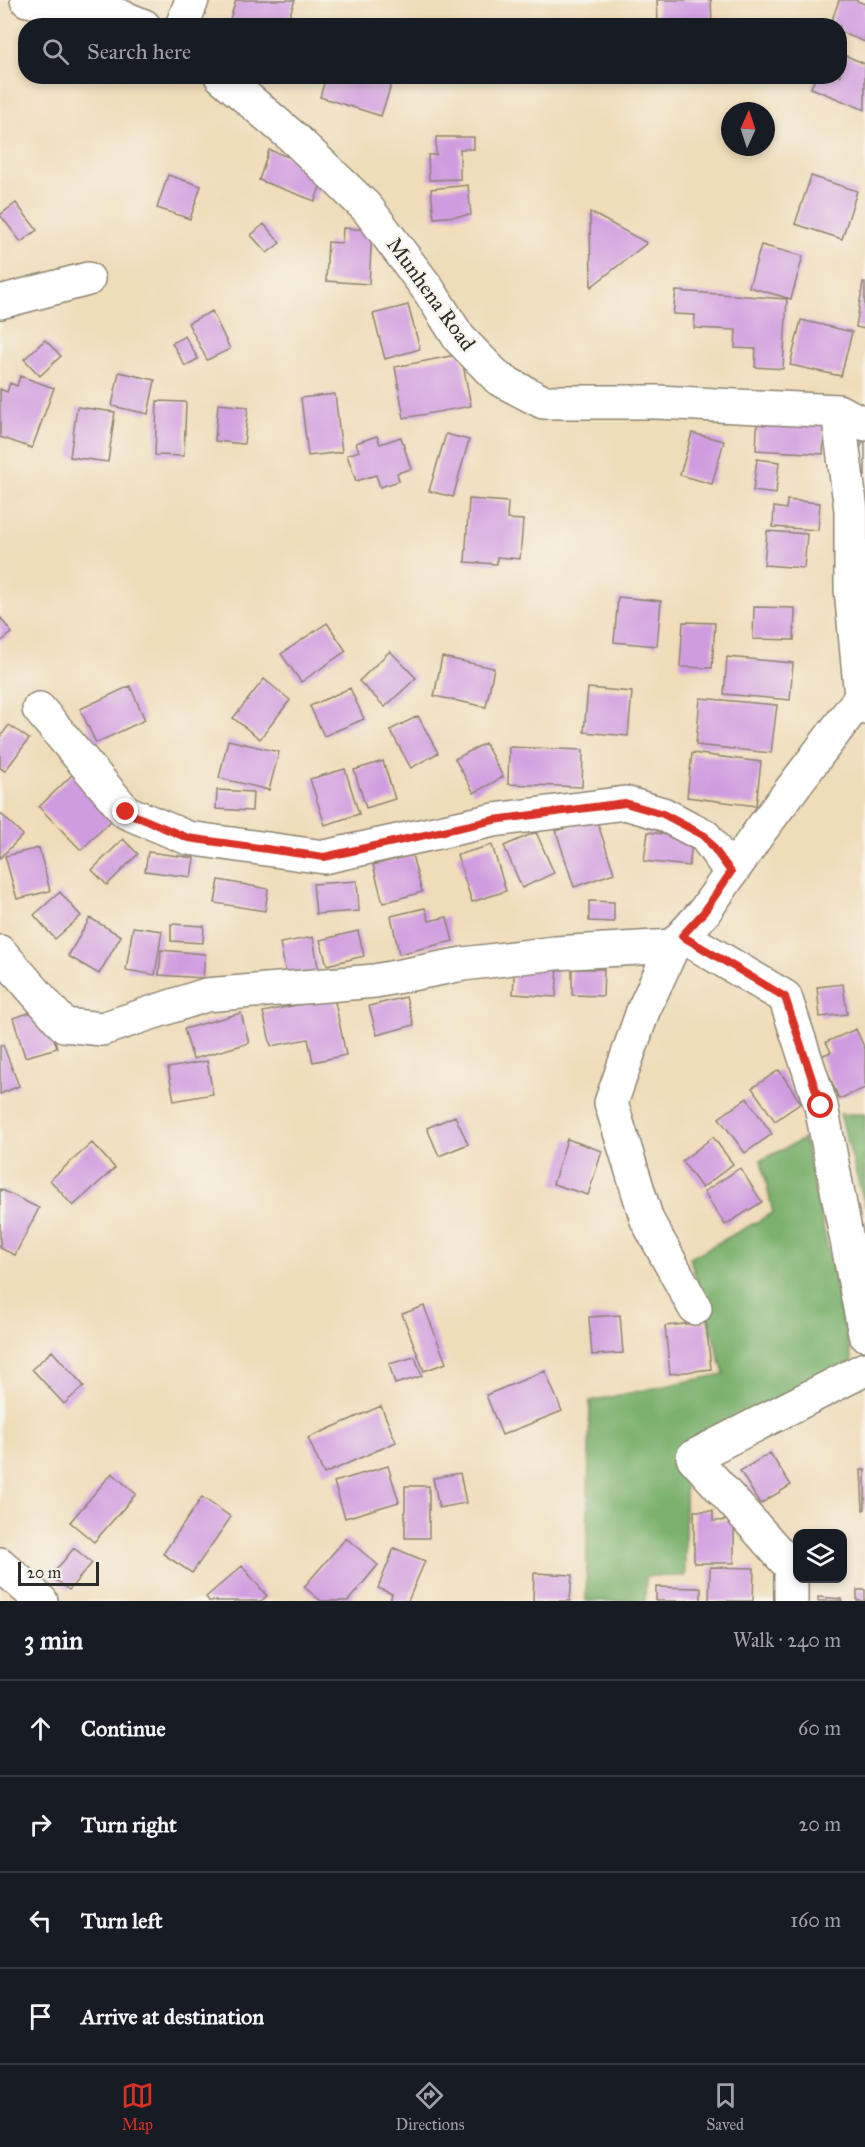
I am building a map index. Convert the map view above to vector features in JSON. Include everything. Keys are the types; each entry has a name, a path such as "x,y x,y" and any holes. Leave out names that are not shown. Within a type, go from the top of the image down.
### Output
{"street":[{"path":"27,0 112,13 124,18"},
{"path":"185,18 192,0"},
{"name":"Munhena Road","path":"230,84 295,139 367,208 428,289 459,338 499,379 543,402 657,402 852,418"},
{"path":"0,302 88,279"},
{"path":"695,1308 647,1220 611,1103 643,1011 677,941 704,912 731,872 863,703 851,589 852,418"},
{"path":"39,709 126,812 188,838 324,857 494,820 625,803 663,814 705,836 731,872"},
{"path":"0,952 64,1025 102,1029 206,995 375,981 463,964 677,941 785,997 821,1106 865,1334"},
{"path":"791,1601 791,1567 693,1457 865,1369"},
{"path":"0,1564 41,1601"}],"green space":[{"path":"840,1114 865,1114 865,1206"},
{"path":"804,1139 852,1361 685,1445 685,1576 646,1576 645,1601 586,1601 590,1401 724,1374 690,1258 773,1213 761,1160"}],"building":[{"path":"236,0 295,0 289,18 230,18"},
{"path":"657,0 711,0 712,18 658,18"},
{"path":"839,0 855,0 865,4 865,42 847,35 847,18 833,18"},
{"path":"847,56 865,64 865,110 811,88 813,84 847,84"},
{"path":"324,84 391,84 381,116 320,97"},
{"path":"436,137 474,137 474,149 460,149 460,179 429,180 428,155 436,155"},
{"path":"269,150 326,170 315,201 259,180"},
{"path":"168,175 201,186 190,219 157,208"},
{"path":"811,176 857,191 842,239 795,224"},
{"path":"468,185 471,215 434,218 431,189"},
{"path":"16,203 37,230 21,242 0,215"},
{"path":"590,212 647,243 591,287"},
{"path":"264,224 280,243 267,253 251,235"},
{"path":"343,228 372,230 369,284 326,281 328,242 342,243"},
{"path":"761,245 803,256 791,299 749,287"},
{"path":"863,282 865,282 865,329 856,327"},
{"path":"676,291 787,299 783,369 755,367 756,349 735,348 736,330 694,328 695,315 673,314"},
{"path":"408,305 420,349 385,359 373,314"},
{"path":"212,311 230,349 207,360 188,323"},
{"path":"801,320 852,332 841,376 790,365"},
{"path":"185,336 198,359 185,366 172,343"},
{"path":"45,340 61,356 40,376 24,359"},
{"path":"461,354 471,406 404,418 395,367"},
{"path":"119,372 155,380 148,414 112,406"},
{"path":"20,376 54,388 32,448 0,437 0,389 7,392 10,383 17,386"},
{"path":"335,394 342,452 308,456 301,398"},
{"path":"157,401 186,402 184,456 155,455"},
{"path":"218,404 248,407 244,444 215,441"},
{"path":"77,407 115,412 108,462 70,457"},
{"path":"758,410 825,414 823,454 756,450"},
{"path":"692,433 724,441 712,484 680,475"},
{"path":"446,434 469,440 453,497 429,491"},
{"path":"377,436 380,444 401,437 411,469 397,473 399,481 380,487 376,475 356,481 347,455 359,451 356,443"},
{"path":"865,438 865,476 850,469"},
{"path":"757,459 779,462 776,494 753,491"},
{"path":"469,499 508,502 507,519 523,520 520,559 497,557 497,564 465,562"},
{"path":"787,500 820,503 818,530 773,527 774,507 786,509"},
{"path":"767,531 807,534 804,568 764,565"},
{"path":"618,597 661,601 657,646 614,642"},
{"path":"754,607 795,608 794,640 753,639"},
{"path":"0,617 12,633 0,642"},
{"path":"683,622 715,623 712,668 680,667"},
{"path":"327,623 346,651 301,682 281,654"},
{"path":"390,651 416,678 385,707 359,681"},
{"path":"442,657 494,668 486,707 434,696"},
{"path":"727,657 793,663 790,700 724,694"},
{"path":"264,679 290,700 260,739 233,718"},
{"path":"130,686 145,720 96,743 80,709"},
{"path":"350,688 364,719 324,736 310,706"},
{"path":"588,688 632,692 628,736 584,732"},
{"path":"700,698 777,705 771,753 696,745"},
{"path":"418,716 438,753 411,768 390,730"},
{"path":"9,725 29,739 5,771 0,768 0,737"},
{"path":"228,740 279,752 269,790 219,778"},
{"path":"485,743 503,777 474,793 455,759"},
{"path":"509,747 583,750 582,787 508,784"},
{"path":"692,753 761,762 756,806 687,797"},
{"path":"383,761 395,799 366,808 354,770"},
{"path":"345,769 359,814 325,825 310,779"},
{"path":"74,773 116,816 81,850 39,807"},
{"path":"217,790 253,792 252,811 216,809"},
{"path":"0,813 23,835 0,858"},
{"path":"596,818 614,873 574,887 556,831"},
{"path":"536,832 554,873 522,888 504,846"},
{"path":"648,832 693,838 689,866 644,861"},
{"path":"123,839 138,854 107,885 92,870"},
{"path":"492,845 506,891 472,902 457,855"},
{"path":"39,848 50,891 17,899 5,856"},
{"path":"148,852 194,858 191,877 145,871"},
{"path":"412,855 422,892 383,903 373,865"},
{"path":"219,880 268,889 265,911 215,903"},
{"path":"357,881 359,911 316,914 313,884"},
{"path":"60,892 81,916 55,939 34,915"},
{"path":"589,901 614,902 614,922 589,921"},
{"path":"425,908 429,921 447,917 453,941 399,954 391,916"},
{"path":"90,918 121,936 99,974 68,956"},
{"path":"171,924 204,926 203,943 171,941"},
{"path":"133,927 162,931 155,975 126,970"},
{"path":"358,931 364,956 327,965 320,940"},
{"path":"313,937 319,973 287,979 280,943"},
{"path":"161,950 205,954 203,978 159,975"},
{"path":"515,962 558,964 556,997 513,994"},
{"path":"572,969 604,969 603,996 572,995"},
{"path":"843,984 847,1014 820,1017 817,987"},
{"path":"334,997 346,1055 313,1062 308,1039 271,1046 263,1012"},
{"path":"406,997 414,1025 377,1035 369,1006"},
{"path":"45,1008 57,1048 25,1057 13,1018"},
{"path":"241,1013 249,1043 193,1059 184,1029"},
{"path":"856,1029 865,1049 865,1088 839,1099 821,1056 831,1052 826,1042"},
{"path":"3,1045 19,1086 0,1094 0,1046"},
{"path":"207,1061 213,1094 174,1101 168,1068"},
{"path":"779,1070 801,1103 775,1121 752,1088"},
{"path":"747,1098 772,1134 745,1153 719,1118"},
{"path":"455,1116 468,1144 439,1156 427,1128"},
{"path":"713,1137 733,1164 702,1188 682,1161"},
{"path":"567,1139 602,1151 588,1195 553,1184"},
{"path":"92,1143 115,1168 73,1206 50,1180"},
{"path":"740,1168 762,1202 725,1225 704,1192"},
{"path":"0,1189 39,1208 15,1255 0,1248"},
{"path":"424,1306 446,1363 424,1371 402,1314"},
{"path":"620,1315 623,1353 592,1355 589,1317"},
{"path":"706,1322 711,1369 670,1374 665,1326"},
{"path":"52,1351 84,1386 64,1404 32,1369"},
{"path":"415,1357 422,1376 395,1384 389,1364"},
{"path":"545,1371 562,1411 502,1435 486,1395"},
{"path":"381,1406 396,1442 324,1474 308,1438"},
{"path":"770,1453 791,1485 760,1504 740,1471"},
{"path":"388,1466 399,1502 345,1518 334,1482"},
{"path":"861,1470 865,1470 865,1509 863,1510"},
{"path":"112,1473 136,1494 94,1542 70,1522"},
{"path":"460,1473 466,1503 439,1508 433,1478"},
{"path":"405,1486 429,1486 429,1538 405,1538"},
{"path":"202,1497 231,1517 192,1573 163,1554"},
{"path":"694,1511 713,1511 713,1521 734,1520 734,1563 694,1563"},
{"path":"346,1538 378,1565 348,1601 321,1601 304,1587"},
{"path":"74,1548 92,1563 69,1590 51,1576"},
{"path":"394,1548 425,1561 408,1601 390,1601 392,1594 378,1588"},
{"path":"242,1566 267,1596 261,1601 209,1601 206,1597"},
{"path":"710,1567 754,1568 753,1601 709,1601"},
{"path":"534,1573 572,1575 570,1601 533,1601"},
{"path":"656,1587 701,1588 701,1601 656,1601"},
{"path":"857,1590 865,1590 865,1601 857,1601"},
{"path":"818,1597 842,1599 842,1601 818,1601"}],"route":[{"path":"126,812 188,838 324,857 494,820 625,803 663,814 705,836 731,872 704,912 682,936 785,997 821,1106"}]}
